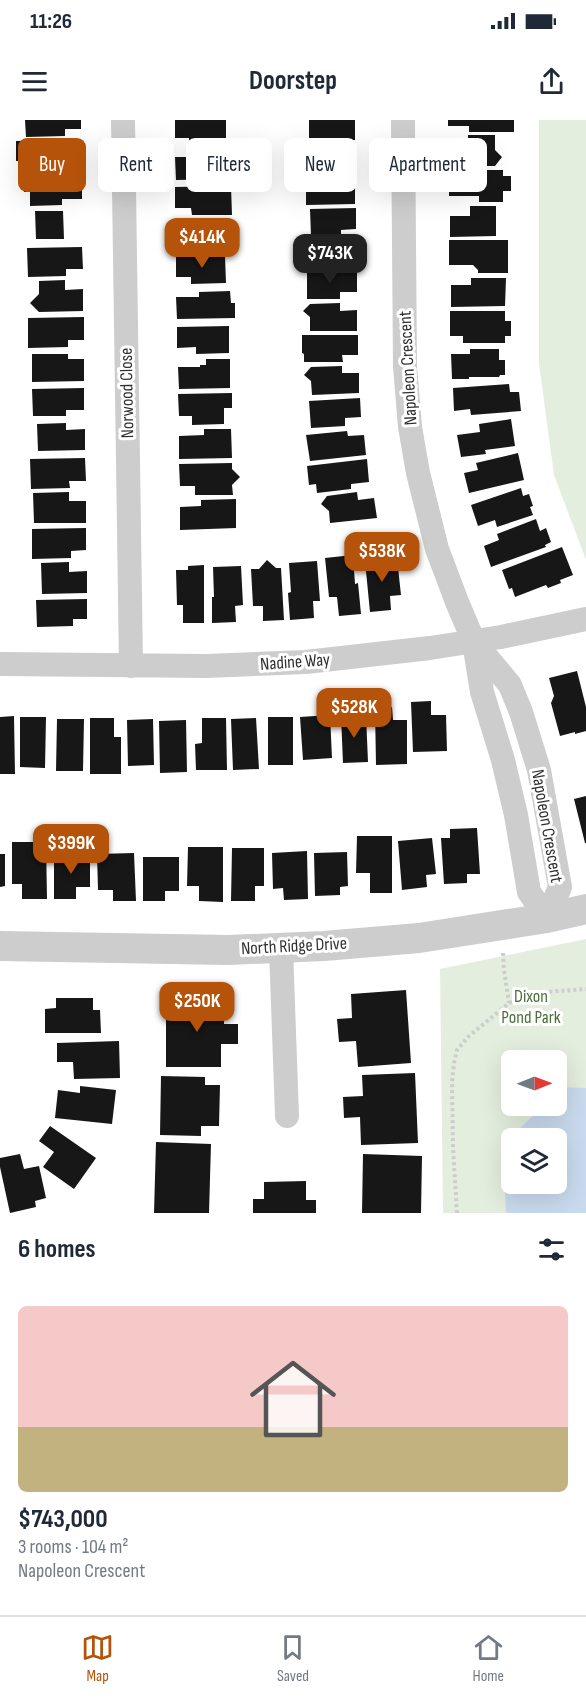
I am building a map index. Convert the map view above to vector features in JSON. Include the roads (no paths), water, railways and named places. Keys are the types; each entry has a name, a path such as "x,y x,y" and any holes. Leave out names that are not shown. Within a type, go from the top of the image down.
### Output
{"street":[{"name":"Norwood Close","path":"123,120 130,666"},
{"name":"Napoleon Crescent","path":"403,120 405,366 410,427 418,473 437,549 474,642 482,692 503,760 516,815 529,892 547,918"},
{"name":"Nadine Way","path":"0,664 244,666 296,663 474,642 532,632 586,619"},
{"name":"Napoleon Crescent","path":"474,642 510,685 521,712 538,770 560,887 547,918"},
{"name":"North Ridge Drive","path":"0,946 228,950 280,948 419,938 547,918 586,909"},
{"path":"280,948 287,1116"}],"water":[{"path":"567,1087 586,1088 586,1213 506,1213 505,1194 567,1194 567,1128 520,1128 533,1116 567,1116"}],"park label":[{"name":"Dixon Pond Park","path":"531,1006"}]}
